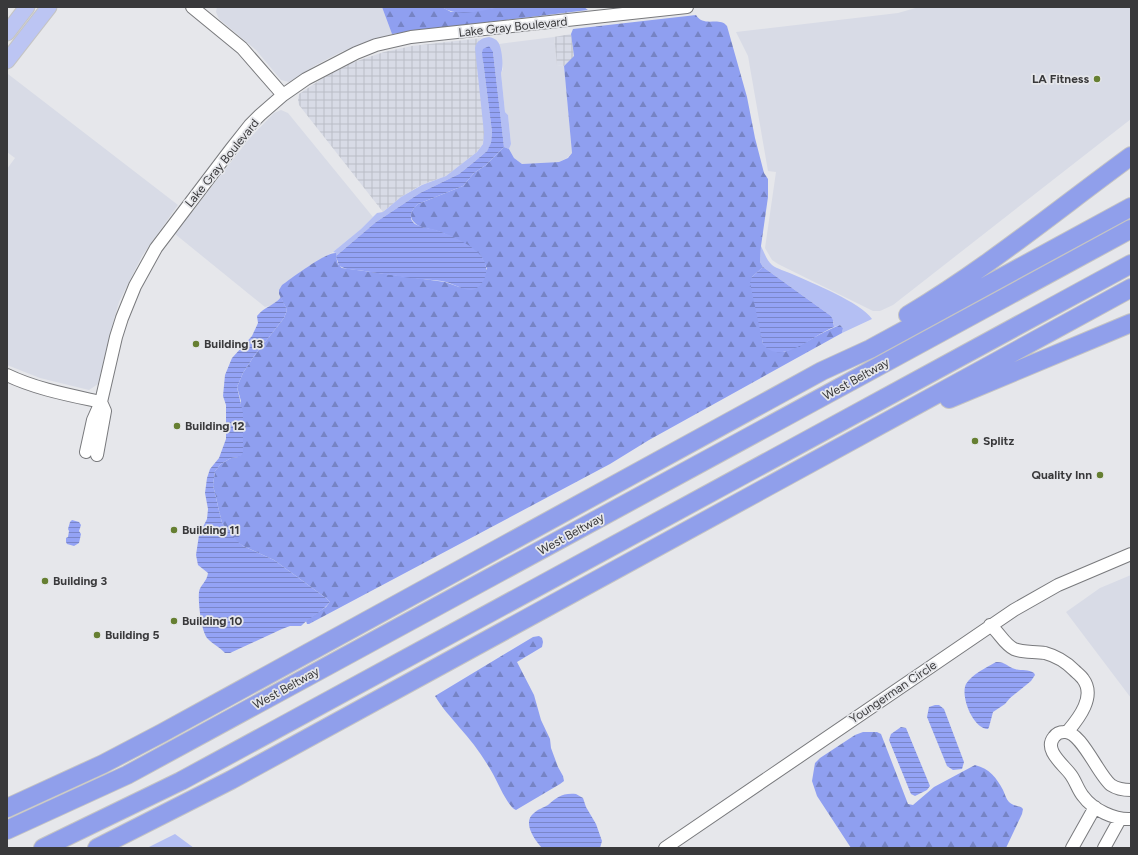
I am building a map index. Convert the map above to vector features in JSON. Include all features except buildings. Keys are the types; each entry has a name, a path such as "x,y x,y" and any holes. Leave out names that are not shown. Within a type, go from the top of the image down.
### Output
{"highway":[{"path":"822,371 864,341 918,309 988,263 1131,156"},
{"path":"7,808 102,764 822,371 870,349 1131,207"},
{"name":"West Beltway","path":"7,830 141,768 1131,229"},
{"path":"43,848 117,813 202,769 1131,264"},
{"path":"97,848 231,780 1131,288"},
{"path":"904,412 937,404 1131,323"},
{"path":"7,795 96,756 156,727 215,703"}],"main road":[{"path":"7,33 27,7"},
{"path":"7,61 49,7"}],"street":[{"name":"Lake Gray Boulevard","path":"92,453 105,411 101,402 122,318 135,286 156,248 250,125 283,95 306,79 340,60 376,45 412,37 687,7"},
{"path":"200,9 242,48 283,95"},
{"path":"7,375 54,392 101,402"},
{"name":"Youngerman Circle","path":"665,848 990,625 1030,600 1058,585 1131,554"},
{"path":"990,625 996,629 1013,648 1045,653 1056,657 1083,679 1088,693 1086,703 1076,721 1068,731 1056,734 1050,746 1052,753 1071,776 1083,797 1095,807 1126,819 1104,848"},
{"path":"1068,731 1076,737 1110,784 1124,790 1131,790"},
{"path":"1072,848 1095,807"}],"shaded area":[{"path":"217,7 382,7 392,34 341,52 316,65 289,82 281,80 256,50 219,19 216,12"},
{"path":"442,7 501,7 463,13 448,10"},
{"path":"919,7 1131,7 1131,119 893,305 880,311 873,311 778,264 772,260 765,248 776,172 768,171 748,56 736,32 898,13"},
{"path":"571,34 574,57 564,66 557,65 554,37"},
{"path":"489,37 497,41 501,53 501,73 505,112 508,115 511,144 509,149 504,147 493,52 483,61 492,132 491,144 487,151 459,174 420,193 376,222 336,256 336,253 333,252 361,229 377,213 383,212 401,197 422,185 446,176 477,152 483,144 484,133 475,48 480,40"},
{"path":"554,37 557,65 564,66 572,153 567,158 559,162 522,164 514,158 509,149 511,143 508,115 505,112 501,73 503,69 499,44"},
{"path":"482,38 479,40 484,133 483,144 477,152 446,176 421,185 401,197 383,212 299,105 299,94 323,78 354,62 384,52 412,46"},
{"path":"489,46 493,52 504,147 486,165 474,173 463,186 418,204 411,214 411,219 415,224 451,236 460,240 476,251 482,257 485,264 486,274 483,282 475,289 469,290 442,281 415,279 347,269 339,266 336,256 376,222 420,193 459,174 487,151 491,143 492,132 482,53 483,49"},
{"path":"8,74 178,205 142,256 119,302 98,384 89,390 40,378 7,365 7,169 15,158 7,152"},
{"path":"281,110 288,113 373,217 333,252 282,285 279,294 281,297 273,305 265,307 175,234 248,140 274,113"},
{"path":"761,246 772,265 847,300 857,306 872,319 842,333 843,328 840,325 834,327 831,316 763,267 760,262"},
{"path":"763,267 831,316 834,327 790,350 776,352 767,348 763,344 750,283 752,277"},
{"path":"281,297 287,310 284,318 254,356 243,373 237,387 243,413 243,452 241,456 231,458 221,464 215,471 213,485 222,523 237,541 243,546 274,560 330,602 301,626 290,626 230,653 225,653 207,638 203,629 199,602 199,592 208,573 198,565 196,555 199,535 207,519 208,509 205,493 207,478 210,469 219,458 226,439 226,405 223,396 225,375 232,358 252,336 258,323 257,316"},
{"path":"72,520 79,522 81,525 79,531 81,534 79,543 74,546 67,544 66,542 69,531 68,529"},
{"path":"1131,575 1131,698 1066,612 1100,588"},
{"path":"996,662 1001,662 1015,669 1029,671 1035,675 1031,681 1005,704 993,712 988,729 977,724 973,718 966,704 965,689 966,684 972,677"},
{"path":"939,705 944,709 964,762 962,769 953,770 947,766 927,717 929,707"},
{"path":"901,727 906,728 930,786 927,790 915,796 911,794 889,740 891,734"},
{"path":"576,794 583,798 586,807 596,824 602,841 600,848 542,848 530,830 529,821 531,817 537,810 548,805 560,796"},
{"path":"175,834 194,848 147,848"}],"green space":[{"path":"382,7 442,7 451,12 501,7 584,7 588,10 392,34"},
{"path":"696,15 703,21 720,22 727,26 747,97 764,173 768,179 768,197 760,262 763,267 752,277 763,344 784,352 840,325 843,328 842,333 649,440 610,464 307,624 306,621 308,619 326,607 330,602 274,560 243,546 236,541 222,523 213,485 215,471 221,464 231,458 238,457 241,401 237,387 243,373 254,356 284,318 287,310 279,294 279,290 282,285 317,261 336,253 338,263 342,268 445,282 462,288 487,269 483,259 474,250 460,241 439,231 418,226 411,217 414,208 418,204 463,186 474,173 486,165 504,147 509,149 514,158 522,164 559,162 568,158 572,153 564,66 574,56 571,34 573,29"},
{"path":"539,636 542,638 542,647 517,662 534,695 541,720 550,739 551,748 564,781 516,810 507,800 478,750 443,708 435,696 533,637"},
{"path":"863,732 877,732 881,734 908,804 913,805 934,787 975,765 989,771 998,781 1009,802 1023,809 1006,848 851,848 817,796 812,781 815,763 820,758 855,735"}],"place":[{"name":"LA Fitness","path":"1097,79"},
{"name":"Building 13","path":"196,344"},
{"name":"Building 12","path":"177,426"},
{"name":"Splitz","path":"975,441"},
{"name":"Quality Inn","path":"1100,475"},
{"name":"Building 11","path":"174,530"},
{"name":"Building 3","path":"45,581"},
{"name":"Building 10","path":"174,621"},
{"name":"Building 5","path":"97,635"}]}
